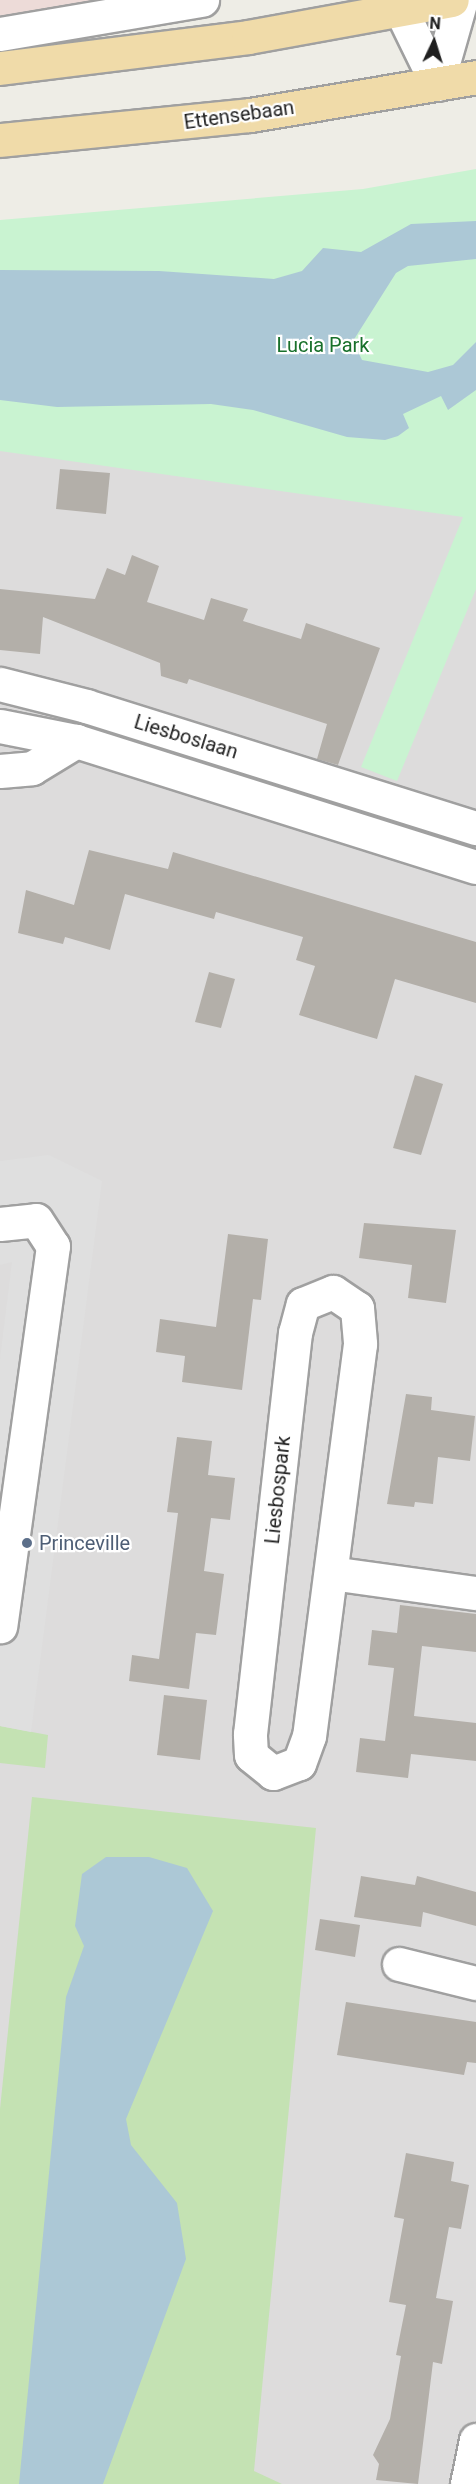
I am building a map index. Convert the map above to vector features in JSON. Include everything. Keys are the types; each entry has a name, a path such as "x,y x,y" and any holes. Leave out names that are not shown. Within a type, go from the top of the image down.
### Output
{"main road":[{"path":"0,68 248,37 397,6 452,0"},
{"name":"Ettensebaan","path":"0,140 250,115 476,76"}],"street":[{"path":"0,34 202,0"},
{"path":"437,84 461,0"},
{"path":"397,6 437,84"},
{"name":"Liesboslaan","path":"0,684 77,703 476,828"},
{"name":"Liesboslaan","path":"0,726 76,741 476,867"},
{"path":"0,771 32,768 76,741"},
{"path":"359,830 371,795"},
{"path":"0,1224 36,1220 54,1246 0,1626"},
{"name":"Liesbospark","path":"333,1292 357,1308 360,1344 331,1573 309,1736 300,1763 273,1773 251,1755 250,1734 295,1333 303,1304 333,1292"},
{"path":"331,1573 476,1593"},
{"path":"399,1964 476,1983"},
{"path":"467,2484 476,2440"}],"shaded area":[{"path":"0,0 147,0 0,22"},
{"path":"0,434 476,512 476,2484 0,2484"},
{"name":"Princeville","path":"49,1155 102,1181 31,1732 0,1726 0,1359 12,1262 0,1265 0,1161"}],"green space":[{"name":"Lucia Park","path":"476,169 476,589 397,781 361,767 463,517 0,451 0,220 363,189"},
{"path":"0,1726 48,1735 45,1768 0,1763"},
{"path":"32,1797 316,1828 254,2471 282,2484 0,2484 0,2109"}],"water":[{"path":"476,221 476,259 408,266 396,273 353,341 362,360 428,372 453,365 476,342 476,390 448,410 441,396 403,414 409,428 398,436 385,440 347,437 253,410 211,404 57,407 0,400 0,270 159,271 274,279 302,271 323,248 361,252 411,224"},
{"path":"106,1857 149,1857 187,1868 213,1911 126,2119 131,2145 177,2203 186,2259 103,2484 19,2484 66,1997 84,1946 75,1926 82,1874"}],"building":[{"path":"60,469 110,473 106,514 56,509"},
{"path":"132,555 159,566 147,602 204,620 211,598 248,609 243,621 301,639 306,623 380,648 338,765 317,759 327,724 189,679 187,684 161,676 160,663 43,617 40,654 0,650 0,589 95,599 107,568 125,575"},
{"path":"89,850 168,869 173,852 476,942 476,1003 395,979 377,1039 360,1034 299,1015 315,966 296,960 303,937 216,912 214,919 125,894 110,950 65,937 63,944 18,933 26,890 74,905"},
{"path":"209,972 235,979 221,1028 195,1022"},
{"path":"415,1075 443,1084 421,1155 393,1148"},
{"path":"364,1223 456,1230 446,1303 408,1298 412,1265 359,1258"},
{"path":"228,1234 268,1239 261,1300 253,1299 242,1390 182,1382 185,1356 156,1352 160,1319 216,1327"},
{"path":"406,1394 432,1397 431,1410 475,1416 470,1461 438,1457 433,1504 415,1502 414,1507 387,1504"},
{"path":"177,1437 212,1441 208,1475 235,1478 230,1520 211,1518 204,1571 224,1574 216,1635 196,1633 189,1689 129,1681 132,1655 159,1659 178,1513 167,1512"},
{"path":"400,1605 476,1614 476,1652 422,1646 414,1716 476,1723 476,1761 411,1754 408,1778 356,1772 360,1738 385,1741 394,1668 368,1665 372,1630 397,1633"},
{"path":"164,1695 207,1700 200,1760 157,1755"},
{"path":"361,1876 415,1885 417,1876 476,1892 476,1926 423,1912 421,1927 354,1917"},
{"path":"320,1919 360,1925 355,1957 315,1950"},
{"path":"346,2002 476,2022 476,2063 467,2062 464,2075 337,2055"},
{"path":"406,2153 454,2162 451,2181 469,2185 461,2229 449,2227 436,2298 453,2301 442,2364 433,2362 418,2484 376,2480 379,2464 373,2455 390,2419 401,2356 396,2355 406,2305 389,2302 404,2219 394,2217"}],"place":[{"name":"Princeville","path":"27,1543"}]}
